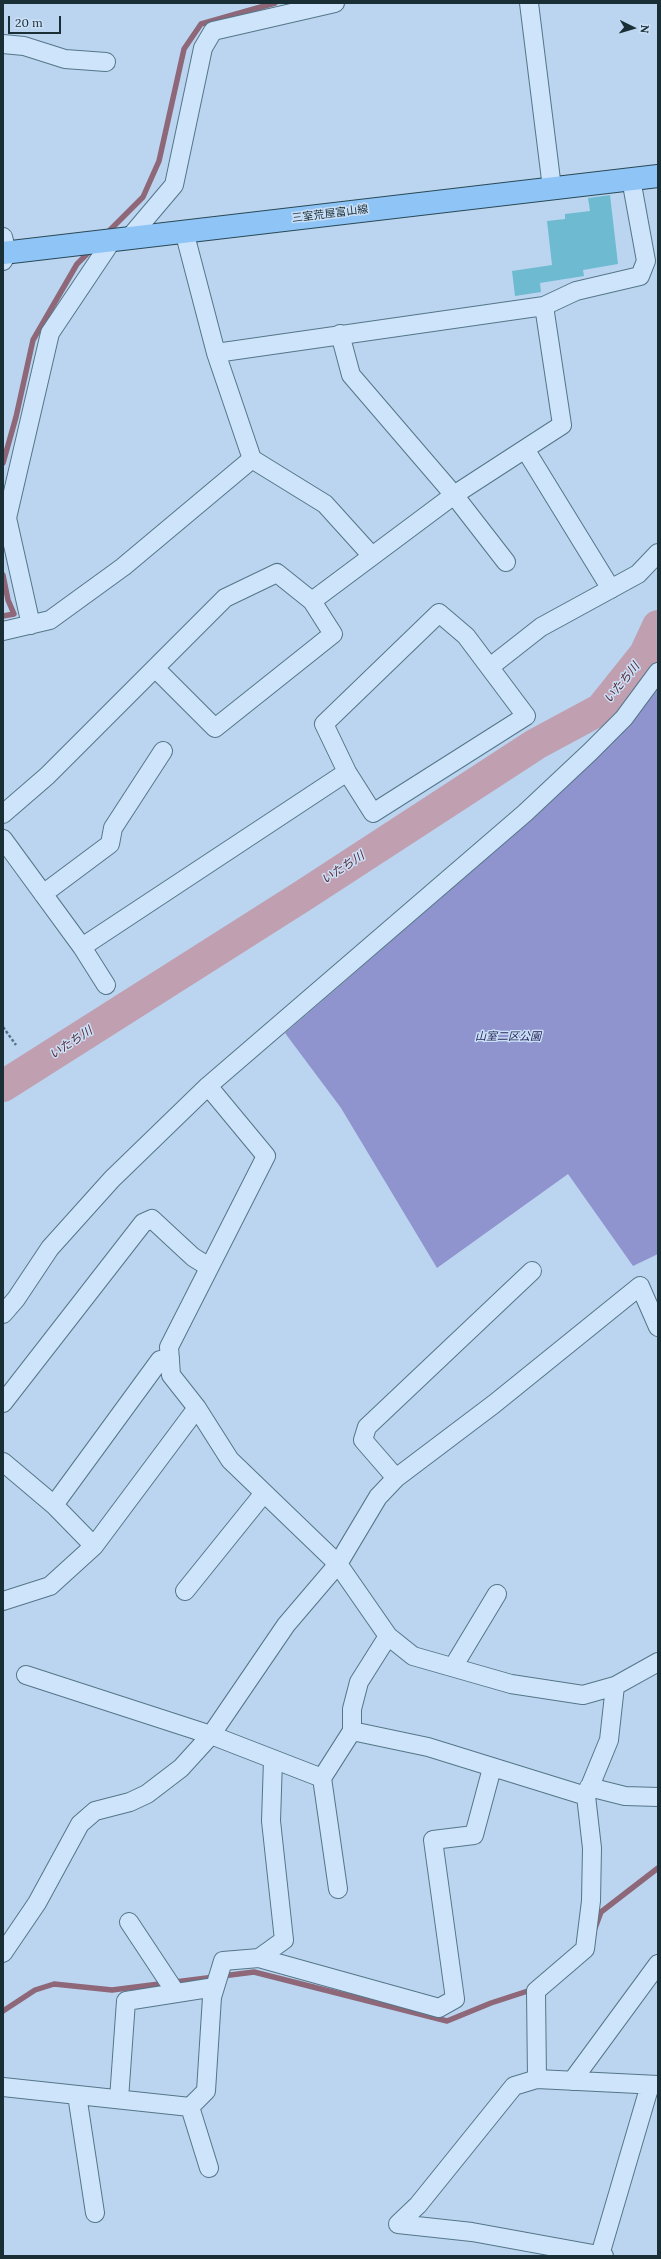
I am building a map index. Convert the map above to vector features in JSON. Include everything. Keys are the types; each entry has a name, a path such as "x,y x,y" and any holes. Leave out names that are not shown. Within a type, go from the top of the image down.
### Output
{"main road":[{"name":"三室荒屋富山線","path":"4,251 658,176"}],"street":[{"path":"31,625 7,518 50,333 122,238 174,185 203,48 213,31 335,3"},
{"path":"529,3 552,188"},
{"path":"3,44 24,46 65,58 106,62"},
{"path":"216,352 544,306 576,291 640,276 646,261 631,179"},
{"path":"184,231 216,352 252,460 325,504 372,556"},
{"path":"312,601 454,496 562,425 544,306"},
{"path":"340,334 351,374 454,496 506,562"},
{"path":"525,449 605,592"},
{"path":"3,631 50,620 123,567 252,460"},
{"path":"490,667 541,627 638,574 658,553"},
{"path":"3,814 47,776 224,598 277,573 312,601 333,634 215,728 155,668"},
{"path":"440,613 466,636 490,667 526,716 373,813 347,772 324,724 440,613"},
{"path":"3,1314 16,1299 50,1248 112,1179 208,1086 525,813 624,718 658,672"},
{"path":"43,894 110,844 113,828 163,751"},
{"path":"82,947 347,772"},
{"path":"3,839 82,947 106,985"},
{"path":"208,1086 266,1156 169,1347 171,1375 197,1408 230,1460 338,1564 388,1636 414,1656 511,1684 583,1695 615,1686 658,1662"},
{"path":"3,1403 143,1223 152,1219 193,1257 209,1267"},
{"path":"396,1478 363,1440 367,1427 532,1271"},
{"path":"3,1953 38,1903 80,1824 95,1811 130,1802 147,1794 181,1768 211,1735 286,1625 338,1564 378,1497 396,1478 494,1404 640,1286 658,1327"},
{"path":"54,1505 160,1360 170,1358"},
{"path":"3,1601 50,1586 94,1546 197,1408"},
{"path":"3,1462 54,1505 94,1546"},
{"path":"185,1591 264,1493"},
{"path":"453,1667 497,1594"},
{"path":"338,1889 322,1778 352,1731 352,1709 359,1682 388,1636"},
{"path":"26,1674 211,1735 322,1778"},
{"path":"537,2079 536,1992 585,1949 591,1901 592,1848 588,1792 609,1740 615,1686"},
{"path":"352,1731 428,1747 492,1768 588,1792 625,1796 658,1797"},
{"path":"259,1958 284,1940 271,1821 273,1760"},
{"path":"190,2107 206,2091 212,1997 223,1961 259,1958 439,2008 455,1998 433,1840 474,1835 492,1768"},
{"path":"129,1922 176,1993"},
{"path":"572,2081 658,1964"},
{"path":"119,2099 126,2001 215,1987"},
{"path":"537,2079 572,2081 654,2085 602,2256 472,2232 398,2224 418,2205 514,2086 537,2079"},
{"path":"3,2087 190,2107"},
{"path":"78,2095 95,2213"},
{"path":"190,2107 209,2168"}],"path":[{"path":"3,1027 16,1045"}],"green space":[{"name":"山室二区公園","path":"658,685 658,1254 633,1266 568,1174 437,1268 341,1108 285,1033 532,819 633,719"}],"building":[{"path":"610,195 618,264 583,270 584,276 540,283 541,292 515,296 512,271 552,265 547,221 565,219 565,214 590,211 588,198"}],"waterway":[{"path":"107,233 143,197 159,161 184,49 201,24 275,3"},
{"path":"3,463 16,417 33,340 77,264 92,249"},
{"path":"3,575 8,600 14,614 3,616"},
{"name":"いたち川","path":"3,1086 304,895 536,744 601,709 645,654 658,626"},
{"path":"595,1928 601,1912 658,1868"},
{"path":"3,2011 35,1990 54,1984 112,1990 254,1972 447,2021 491,2003 534,1989"}]}
